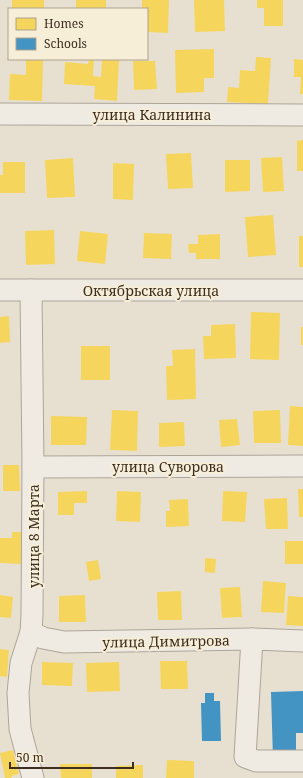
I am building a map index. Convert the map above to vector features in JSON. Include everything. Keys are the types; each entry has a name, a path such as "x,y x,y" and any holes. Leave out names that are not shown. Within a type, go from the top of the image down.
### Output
{"street":[{"name":"улица Калинина","path":"0,114 303,115"},
{"name":"Октябрьская улица","path":"0,290 303,290"},
{"name":"улица 8 Марта","path":"31,290 34,467 32,615 31,632 21,662 18,693 20,729 33,778"},
{"name":"улица Суворова","path":"34,467 303,466"},
{"name":"улица Димитрова","path":"31,632 43,638 64,642 252,639 303,641"},
{"path":"252,639 245,757 256,761 303,761"}],"building: Homes":[{"path":"12,0 44,0 44,8 12,8"},
{"path":"76,0 106,0 106,8 76,8"},
{"path":"142,0 169,0 168,33 148,32 148,8 142,8"},
{"path":"194,0 224,0 225,31 195,32"},
{"path":"257,0 283,0 283,26 264,26 264,8 257,8"},
{"path":"214,49 214,78 204,78 204,92 176,93 175,50"},
{"path":"256,57 271,58 268,104 227,102 228,87 239,88 240,70 255,71"},
{"path":"294,59 303,60 303,94 300,94 301,77 294,77"},
{"path":"26,60 43,60 42,101 9,100 10,74 26,75"},
{"path":"89,60 94,60 93,76 101,77 102,60 119,60 117,101 94,99 95,86 64,84 65,62 88,64"},
{"path":"133,61 155,61 157,89 134,90"},
{"path":"303,140 303,171 297,171 297,141"},
{"path":"191,153 193,188 168,189 166,154"},
{"path":"282,157 284,191 263,192 261,158"},
{"path":"73,158 75,197 47,198 45,160"},
{"path":"225,160 250,160 250,191 225,192"},
{"path":"3,162 25,162 25,193 0,193 0,175 3,175"},
{"path":"113,163 134,164 133,200 113,199"},
{"path":"273,215 276,255 248,257 245,217"},
{"path":"54,230 55,264 26,265 25,231"},
{"path":"80,231 108,234 105,264 77,261"},
{"path":"144,233 172,234 171,259 143,258"},
{"path":"220,234 220,259 196,259 196,253 189,253 188,244 198,244 198,235"},
{"path":"299,236 303,236 303,267 299,267"},
{"path":"251,312 280,313 279,360 250,359"},
{"path":"9,316 10,342 0,343 0,317"},
{"path":"235,324 236,358 204,359 203,336 211,336 211,325"},
{"path":"301,327 303,327 303,345 301,345"},
{"path":"81,346 110,346 110,380 81,380"},
{"path":"195,349 196,399 167,400 166,366 173,366 172,350"},
{"path":"290,406 303,407 303,446 288,445"},
{"path":"112,410 138,411 137,451 110,450"},
{"path":"280,410 281,443 254,443 253,411"},
{"path":"51,416 87,417 86,445 51,445"},
{"path":"237,419 240,445 221,447 219,420"},
{"path":"184,422 185,446 159,447 159,423"},
{"path":"3,465 19,465 20,491 3,491"},
{"path":"298,489 303,489 303,517 299,517"},
{"path":"87,491 87,503 74,503 74,515 58,515 58,492"},
{"path":"117,491 141,492 140,522 116,521"},
{"path":"223,491 247,492 245,522 222,521"},
{"path":"287,498 288,529 266,529 264,499"},
{"path":"188,499 189,526 166,527 166,511 170,511 169,500"},
{"path":"12,532 22,532 21,564 0,563 0,538 12,538"},
{"path":"285,541 303,541 303,564 285,564"},
{"path":"205,558 216,559 215,573 205,572"},
{"path":"98,560 101,579 89,581 86,562"},
{"path":"263,581 286,583 284,613 261,612"},
{"path":"240,587 242,617 222,618 220,588"},
{"path":"181,591 182,620 158,620 157,592"},
{"path":"0,595 13,597 11,618 0,617"},
{"path":"85,595 86,622 59,622 59,596"},
{"path":"288,596 303,597 303,626 286,625"},
{"path":"0,649 9,650 7,677 0,676"},
{"path":"160,661 187,661 188,689 161,689"},
{"path":"42,662 73,663 72,686 42,685"},
{"path":"119,662 120,691 87,692 86,663"},
{"path":"13,750 19,774 11,776 12,778 5,778 0,753"},
{"path":"167,760 194,761 194,778 166,778"},
{"path":"60,764 92,764 92,778 61,778"},
{"path":"143,765 143,778 116,778 116,766"}],"building: Schools":[{"path":"303,691 303,733 296,733 296,759 273,759 271,692"},
{"path":"205,693 214,693 214,701 220,701 221,741 202,741 201,703 205,703"}]}
